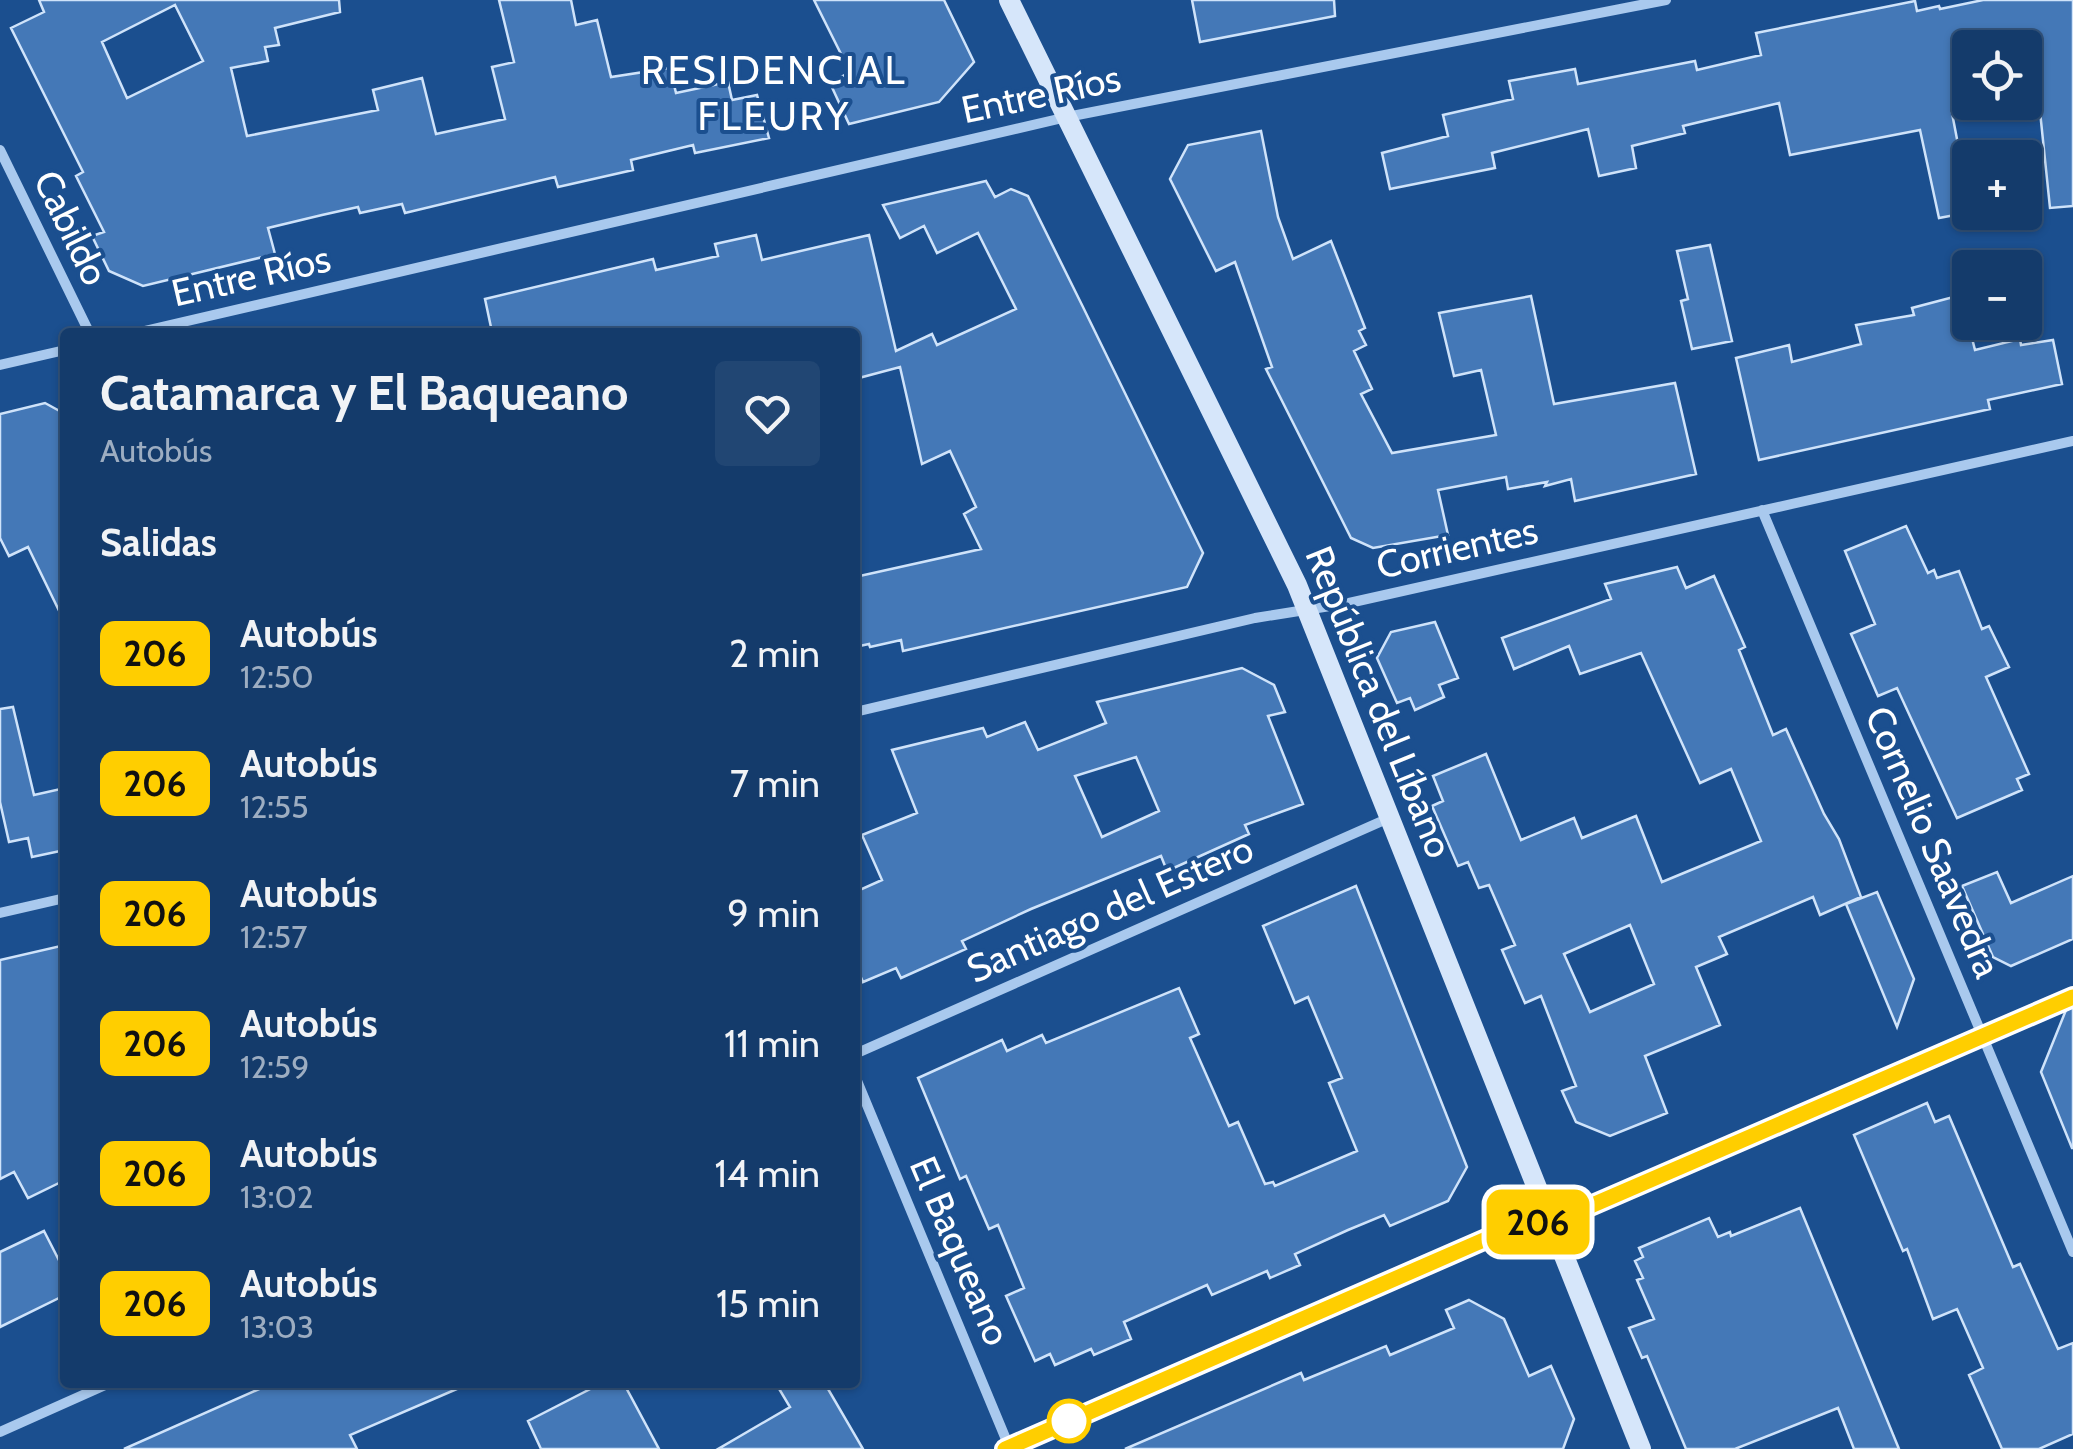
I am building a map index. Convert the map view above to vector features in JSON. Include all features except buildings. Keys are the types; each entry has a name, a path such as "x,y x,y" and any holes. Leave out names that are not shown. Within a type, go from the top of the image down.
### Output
{"main road":[{"name":"República del Líbano","path":"1009,0 1297,585 1641,1449"}],"street":[{"name":"Entre Ríos","path":"157,328 1067,117 1666,0"},
{"name":"Cabildo","path":"0,150 87,328"},
{"path":"0,365 60,351"},
{"name":"Corrientes","path":"860,711 1256,618 1349,603 2073,441"},
{"name":"Cornelio Saavedra","path":"1762,510 2073,1252"},
{"name":"Santiago del Estero","path":"860,1052 1389,818"},
{"path":"0,913 60,899"},
{"path":"1008,1448 1502,1232 1588,1207 2073,997"},
{"name":"El Baqueano","path":"860,1088 1008,1448"},
{"path":"0,1432 99,1388"}],"bus line":[{"name":"206","path":"1005,1449 1502,1232 1588,1207 2073,997"}],"district":[{"name":"RESIDENCIAL FLEURY","path":"774,93"}]}
